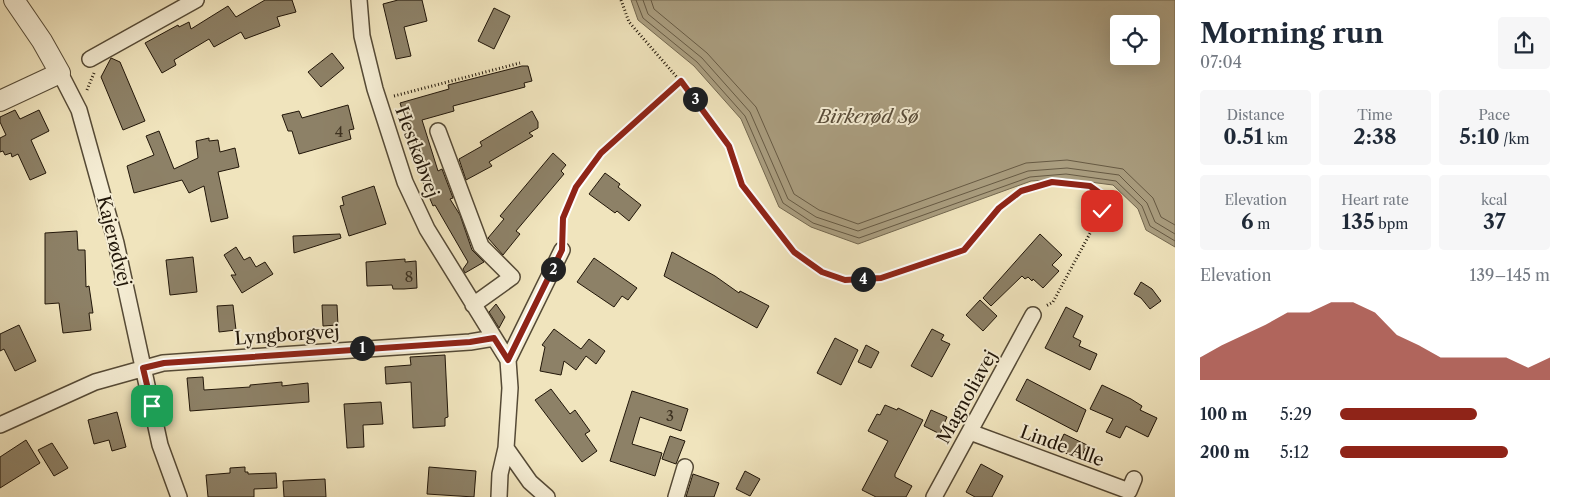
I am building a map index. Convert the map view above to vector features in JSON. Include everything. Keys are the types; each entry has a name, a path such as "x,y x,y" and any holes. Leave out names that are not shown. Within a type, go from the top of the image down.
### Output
{"street":[{"name":"Kajerødvej","path":"14,0 42,40 78,110 116,243 160,445 179,497"},
{"path":"90,59 196,0"},
{"name":"Hestkøbvej","path":"358,0 362,36 378,99 405,182 427,229 508,360 510,388 506,448 500,474 499,497"},
{"path":"0,101 60,74"},
{"name":"Hestkøbvej","path":"438,131 481,246 512,276 473,305"},
{"path":"508,360 562,250"},
{"name":"Magnoliavej","path":"934,497 1033,315"},
{"name":"Lyngborgvej","path":"0,425 95,382 164,363 470,342 494,338"},
{"name":"Linde Alle","path":"970,432 1129,491 1134,479"},
{"path":"506,448 530,482 547,497"},
{"path":"676,497 685,467"}],"path":[{"path":"621,0 629,22 681,81 729,146 742,185 794,252 822,272 845,280 881,278 964,250 999,208 1021,191 1052,182 1090,186 1097,190 1101,194 1102,211 1053,302 1033,315"},
{"path":"78,110 96,67 90,59"},
{"path":"378,99 520,63"},
{"path":"562,250 563,218 576,187 601,153 681,81"}],"water":[{"name":"Birkerød Sø","path":"631,0 1175,0 1175,247 1146,230 1138,209 1113,185 1066,179 1031,181 858,244 811,227 779,207 741,119 694,66 638,20"}],"building":[{"path":"265,0 292,0 296,12 277,17 280,26 245,39 241,32 214,47 209,39 174,60 176,65 162,73 145,43 178,25 179,27 189,22 191,29 228,6 236,17"},
{"path":"398,0 422,0 427,21 404,27 411,56 396,59 383,4"},
{"path":"494,8 510,16 494,49 478,41"},
{"path":"332,53 344,68 321,87 308,72"},
{"path":"111,58 120,62 145,121 123,130 101,77"},
{"path":"528,66 532,81 524,83 525,87 453,106 454,111 422,120 438,171 442,169 453,198 450,199 460,215 472,250 484,262 465,273 463,269 468,262 435,205 433,206 422,180 424,179 400,103 449,89 448,85"},
{"path":"348,105 354,129 349,130 351,139 299,154 292,131 288,131 282,115 299,111 302,118"},
{"path":"15,110 20,119 39,110 49,131 31,140 46,173 30,180 18,154 12,157 11,153 5,155 3,151 0,152 0,138 6,135 0,122 0,117"},
{"path":"532,111 538,122 538,128 529,133 533,136 489,162 492,166 466,180 459,159 482,146 480,142"},
{"path":"159,131 174,169 198,158 196,141 209,138 209,141 218,140 220,152 235,148 239,167 218,172 228,218 211,222 204,186 189,193 182,180 134,193 127,166 154,155 146,136"},
{"path":"553,153 566,165 561,171 564,174 516,231 520,234 503,255 488,238 504,219 500,216"},
{"path":"605,173 620,184 618,187 641,205 629,221 617,211 615,213 589,194"},
{"path":"374,186 386,224 349,236 340,206 344,205 342,197"},
{"path":"77,231 78,250 85,250 86,287 89,286 93,313 89,313 91,330 63,333 59,303 45,304 45,233"},
{"path":"340,234 341,238 294,253 293,236"},
{"path":"1040,234 1062,255 1052,265 1059,271 1043,288 1033,279 1032,281 1028,277 1025,279 1022,276 991,306 983,298"},
{"path":"236,247 244,260 250,257 256,267 265,262 273,274 242,293 231,275 236,275 224,255"},
{"path":"672,252 715,276 739,293 740,291 769,306 757,328 664,276"},
{"path":"193,257 197,292 170,295 166,260"},
{"path":"594,258 637,288 628,300 622,296 614,307 577,282"},
{"path":"405,259 405,262 416,261 417,288 393,289 392,285 367,286 366,262"},
{"path":"1141,282 1152,289 1161,301 1150,309 1141,298 1134,294"},
{"path":"980,300 997,316 983,331 966,315"},
{"path":"496,304 505,317 499,328 489,312"},
{"path":"233,305 236,330 219,332 217,306"},
{"path":"322,305 337,305 338,325 323,326"},
{"path":"1066,307 1083,316 1073,337 1081,341 1079,346 1097,354 1090,370 1045,348"},
{"path":"19,325 36,361 15,371 4,349 0,351 0,334"},
{"path":"554,329 581,349 589,339 605,351 596,364 586,356 576,370 564,361 561,375 540,371 545,347 542,345"},
{"path":"932,329 944,335 941,340 950,344 932,377 911,366"},
{"path":"835,338 858,350 841,385 817,373"},
{"path":"866,345 879,352 871,368 858,362"},
{"path":"445,355 448,417 445,418 445,426 413,428 411,382 386,384 385,367 411,365 410,357"},
{"path":"203,377 204,390 250,387 250,385 282,382 282,386 308,383 309,402 190,411 187,378"},
{"path":"1027,379 1086,410 1077,432 1016,400"},
{"path":"1102,385 1131,399 1142,406 1140,410 1157,418 1148,437 1126,426 1120,438 1106,432 1113,419 1090,409"},
{"path":"551,389 570,414 575,410 590,431 585,434 597,451 582,462 535,400"},
{"path":"632,391 688,409 681,431 640,417 632,444 662,453 655,476 610,461"},
{"path":"381,402 383,424 363,425 364,447 347,448 344,404"},
{"path":"885,405 897,410 898,408 923,420 895,474 895,477 912,486 906,497 876,497 862,490 888,441 868,431 877,414 880,415"},
{"path":"931,410 947,417 940,434 924,426"},
{"path":"117,412 126,447 112,451 109,440 94,444 88,420"},
{"path":"1064,434 1087,445 1080,460 1057,449"},
{"path":"670,436 685,441 676,464 662,459"},
{"path":"26,440 40,463 0,488 0,457"},
{"path":"52,443 68,468 54,476 38,450"},
{"path":"981,464 1003,476 992,497 975,497 966,492"},
{"path":"245,467 245,472 248,472 248,474 276,473 277,488 254,489 254,497 208,497 206,475 230,473 230,468"},
{"path":"429,467 476,471 474,497 427,494"},
{"path":"745,471 760,479 750,496 736,489"},
{"path":"693,474 719,483 714,497 686,497"},
{"path":"325,479 326,497 284,497 283,481"}],"route":[{"path":"152,406 143,368 164,363 470,342 494,338 508,360 562,250 563,218 576,187 601,153 681,81 729,146 742,185 794,252 822,272 845,280 881,278 964,250 999,208 1021,191 1052,182 1090,186 1097,190 1101,194 1102,211"}]}
